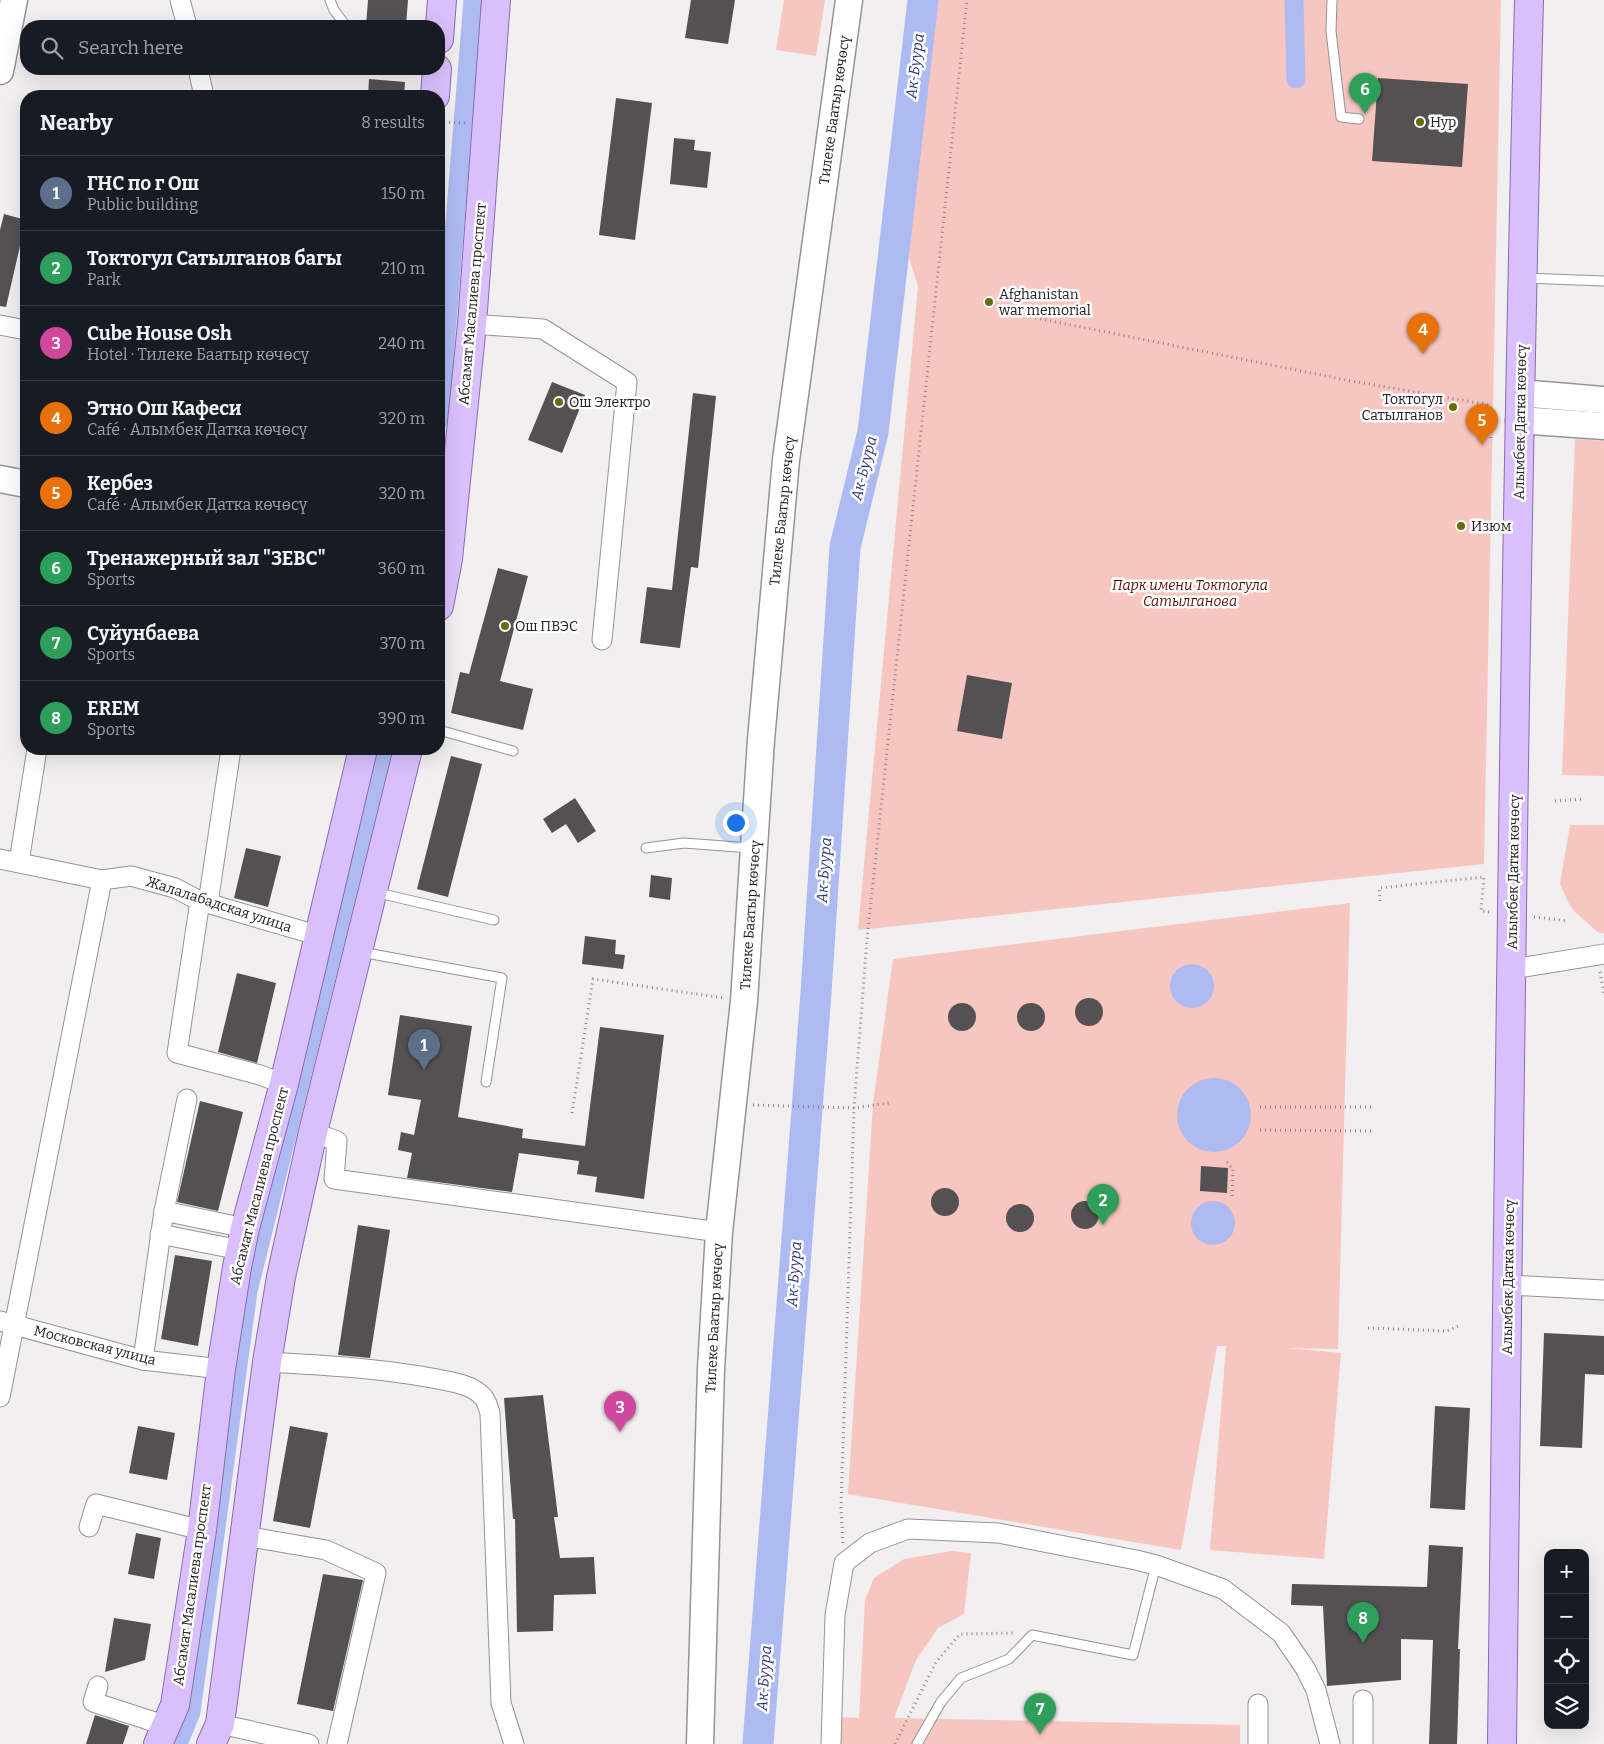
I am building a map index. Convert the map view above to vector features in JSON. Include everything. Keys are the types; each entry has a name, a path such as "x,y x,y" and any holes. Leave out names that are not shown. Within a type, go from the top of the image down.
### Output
{"main road":[{"path":"440,20 442,0"},
{"name":"Абсамат Масалиева проспект","path":"445,575 472,324 496,0"},
{"name":"Алымбек Датка көчөсү","path":"1502,1744 1520,407 1529,0"},
{"path":"435,90 436,75"},
{"name":"Абсамат Масалиева проспект","path":"162,1735 175,1705 202,1530 221,1369 243,1239 284,1084 362,755"},
{"path":"216,1734 245,1536 267,1362 282,1274 313,1132 407,755"}],"street":[{"path":"0,71 14,0"},
{"path":"180,0 185,20"},
{"name":"Тилеке Баатыр көчөсү","path":"700,1744 711,1369 719,1232 744,1001 762,730 786,460 849,0"},
{"path":"199,75 203,90"},
{"path":"472,324 543,329 627,382 602,640"},
{"path":"0,325 20,329"},
{"path":"1520,407 1604,400"},
{"path":"1520,407 1604,426"},
{"path":"0,479 20,483"},
{"path":"19,862 36,755"},
{"path":"230,755 177,1053 260,1075 284,1084"},
{"name":"Жалалабадская улица","path":"0,859 102,880 131,876 175,888 204,902 320,936"},
{"path":"0,1397 7,1323 102,880"},
{"path":"1512,969 1604,954"},
{"path":"142,1360 160,1234 187,1098"},
{"path":"313,1132 337,1141 334,1180 719,1232"},
{"path":"164,1211 243,1239"},
{"path":"160,1234 243,1239"},
{"path":"1508,1285 1604,1290"},
{"name":"Московская улица","path":"7,1323 142,1360 221,1369"},
{"path":"267,1362 354,1366 391,1370 448,1381 472,1389 482,1395 490,1413 501,1703 514,1744"},
{"path":"89,1527 96,1504 202,1530"},
{"path":"830,1744 835,1615 844,1563 870,1543 908,1529 998,1533 1156,1565 1223,1589 1281,1633 1305,1668 1316,1690 1330,1744"},
{"path":"245,1536 326,1550 376,1573 337,1744"},
{"path":"98,1686 93,1702 162,1735"},
{"path":"1363,1700 1363,1744"},
{"path":"1258,1704 1258,1744"},
{"path":"216,1734 309,1744"}],"lane":[{"path":"330,0 334,10 342,20"},
{"path":"1332,0 1331,31 1342,116 1359,119"},
{"path":"1522,278 1604,281"},
{"path":"445,732 513,751"},
{"path":"646,848 684,844 754,848"},
{"path":"374,892 494,920"},
{"path":"358,951 502,978 486,1082"},
{"path":"916,1744 941,1702 961,1678 1009,1659 1032,1635 1133,1655 1156,1565"}],"path":[{"path":"844,1563 841,1508 854,1108 868,929 967,0"},
{"path":"445,122 470,124"},
{"path":"1001,312 1346,380 1490,405 1491,438"},
{"path":"1555,801 1583,799"},
{"path":"1380,901 1379,888 1484,877"},
{"path":"572,1113 593,979 744,1001"},
{"path":"733,1104 854,1108 889,1102"},
{"path":"1260,1107 1375,1107"},
{"path":"1260,1130 1374,1131"},
{"path":"1227,1162 1233,1170 1232,1200"},
{"path":"1368,1328 1447,1331 1458,1326"}],"green space":[{"path":"784,0 825,0 816,56 776,50"},
{"name":"Парк имени Токтогула Сатылганова","path":"932,0 1501,0 1484,864 858,930 918,286 903,239"},
{"path":"1575,439 1604,441 1604,776 1562,775"},
{"path":"1570,825 1604,825 1604,933 1599,933 1576,913 1569,904 1560,884"},
{"path":"1350,903 1338,1349 1288,1348 1341,1353 1324,1559 1210,1550 1226,1346 1217,1346 1181,1550 848,1494 873,1104 893,959"},
{"path":"952,1551 971,1553 964,1614 938,1628 916,1660 894,1718 1240,1725 1240,1744 839,1744 840,1717 859,1718 865,1600 874,1578 904,1559"}],"water":[{"path":"1192,964 1204,968 1210,974 1214,986 1210,998 1204,1004 1192,1008 1180,1004 1174,998 1170,986 1174,974 1180,968"},
{"path":"1214,1078 1228,1081 1240,1089 1248,1101 1251,1115 1248,1129 1240,1141 1228,1149 1214,1152 1200,1149 1188,1141 1180,1129 1177,1115 1180,1101 1188,1089 1200,1081"},
{"path":"1217,1201 1229,1207 1234,1214 1234,1232 1229,1239 1222,1244 1209,1245 1201,1242 1194,1235 1191,1219 1194,1211 1201,1204"}],"building":[{"path":"368,0 408,0 406,20 366,20"},
{"path":"691,0 735,0 728,44 685,38"},
{"name":"Нур","path":"1378,78 1468,84 1462,167 1372,161"},
{"path":"369,79 405,82 404,90 368,90"},
{"path":"616,98 652,103 635,240 599,235"},
{"path":"674,138 695,140 694,150 711,152 707,188 670,184"},
{"path":"4,214 20,218 20,246 6,307 0,306 0,230"},
{"path":"552,382 585,395 562,453 528,440"},
{"path":"693,393 716,396 698,568 691,567 680,648 640,643 647,587 672,590"},
{"path":"498,568 528,576 500,681 533,689 523,730 451,713 460,672 469,674"},
{"path":"967,675 1012,683 1002,739 957,731"},
{"path":"451,756 482,764 448,897 417,889"},
{"path":"575,798 596,831 578,843 566,824 552,833 543,819"},
{"path":"246,848 281,856 268,907 234,898"},
{"path":"651,875 672,878 670,900 649,897"},
{"path":"585,936 616,940 615,954 625,955 623,969 582,964"},
{"path":"237,973 276,983 257,1063 218,1052"},
{"path":"1089,998 1099,1002 1103,1012 1099,1022 1089,1026 1079,1022 1075,1012 1079,1002"},
{"path":"962,1003 972,1007 976,1017 972,1027 962,1031 952,1027 948,1017 952,1007"},
{"path":"1031,1003 1041,1007 1045,1017 1041,1027 1031,1031 1021,1027 1017,1017 1021,1007"},
{"path":"400,1015 472,1026 458,1117 523,1129 522,1138 585,1146 600,1027 664,1035 644,1199 595,1192 597,1177 577,1174 579,1161 519,1153 512,1192 407,1178 412,1153 398,1150 401,1132 414,1135 421,1100 388,1095"},
{"path":"200,1101 243,1112 218,1211 177,1202"},
{"path":"1201,1166 1228,1168 1227,1193 1200,1191"},
{"path":"945,1188 955,1192 959,1202 955,1212 945,1216 935,1212 931,1202 935,1192"},
{"path":"1085,1201 1095,1205 1099,1215 1095,1225 1085,1229 1075,1225 1071,1215 1075,1205"},
{"path":"1020,1204 1030,1208 1034,1218 1030,1228 1020,1232 1010,1228 1006,1218 1010,1208"},
{"path":"358,1225 390,1230 370,1358 338,1355"},
{"path":"175,1255 212,1261 198,1346 161,1339"},
{"path":"1544,1333 1604,1336 1604,1375 1585,1374 1582,1448 1540,1446"},
{"path":"543,1395 558,1517 554,1517 560,1558 594,1557 596,1594 554,1595 553,1631 517,1632 515,1519 513,1519 504,1398"},
{"path":"1435,1406 1470,1408 1465,1510 1430,1508"},
{"path":"138,1426 175,1433 167,1480 129,1473"},
{"path":"290,1426 328,1433 310,1528 273,1521"},
{"path":"136,1533 161,1538 154,1579 128,1574"},
{"path":"1429,1545 1463,1547 1458,1649 1460,1649 1457,1744 1429,1744 1433,1640 1401,1639 1401,1680 1327,1686 1323,1606 1291,1605 1292,1584 1427,1587"},
{"path":"323,1574 363,1580 333,1711 297,1704"},
{"path":"114,1618 151,1624 145,1660 105,1672"},
{"path":"95,1715 129,1726 123,1744 86,1744"}],"waterway":[{"path":"445,346 473,0"},
{"name":"Ак-Буура","path":"758,1744 816,993 845,547 873,432 923,0"},
{"path":"1294,0 1296,79"},
{"path":"178,1744 191,1712 248,1291 382,755"}],"place":[{"name":"Тренажерный зал \"ЗЕВС\"","path":"1365,114"},
{"name":"Нур","path":"1420,122"},
{"name":"Afghanistan war memorial","path":"989,302"},
{"name":"Этно Ош Кафеси","path":"1423,354"},
{"name":"Ош Электро","path":"559,402"},
{"name":"Токтогул Сатылганов","path":"1453,407"},
{"name":"Кербез","path":"1482,445"},
{"name":"Изюм","path":"1461,526"},
{"name":"Ош ПВЭС","path":"505,626"},
{"name":"ГНС по г Ош","path":"424,1070"},
{"name":"Токтогул Сатылганов багы","path":"1103,1225"},
{"name":"Cube House Osh","path":"620,1432"},
{"name":"EREM","path":"1363,1643"},
{"name":"Суйунбаева","path":"1040,1734"}]}
